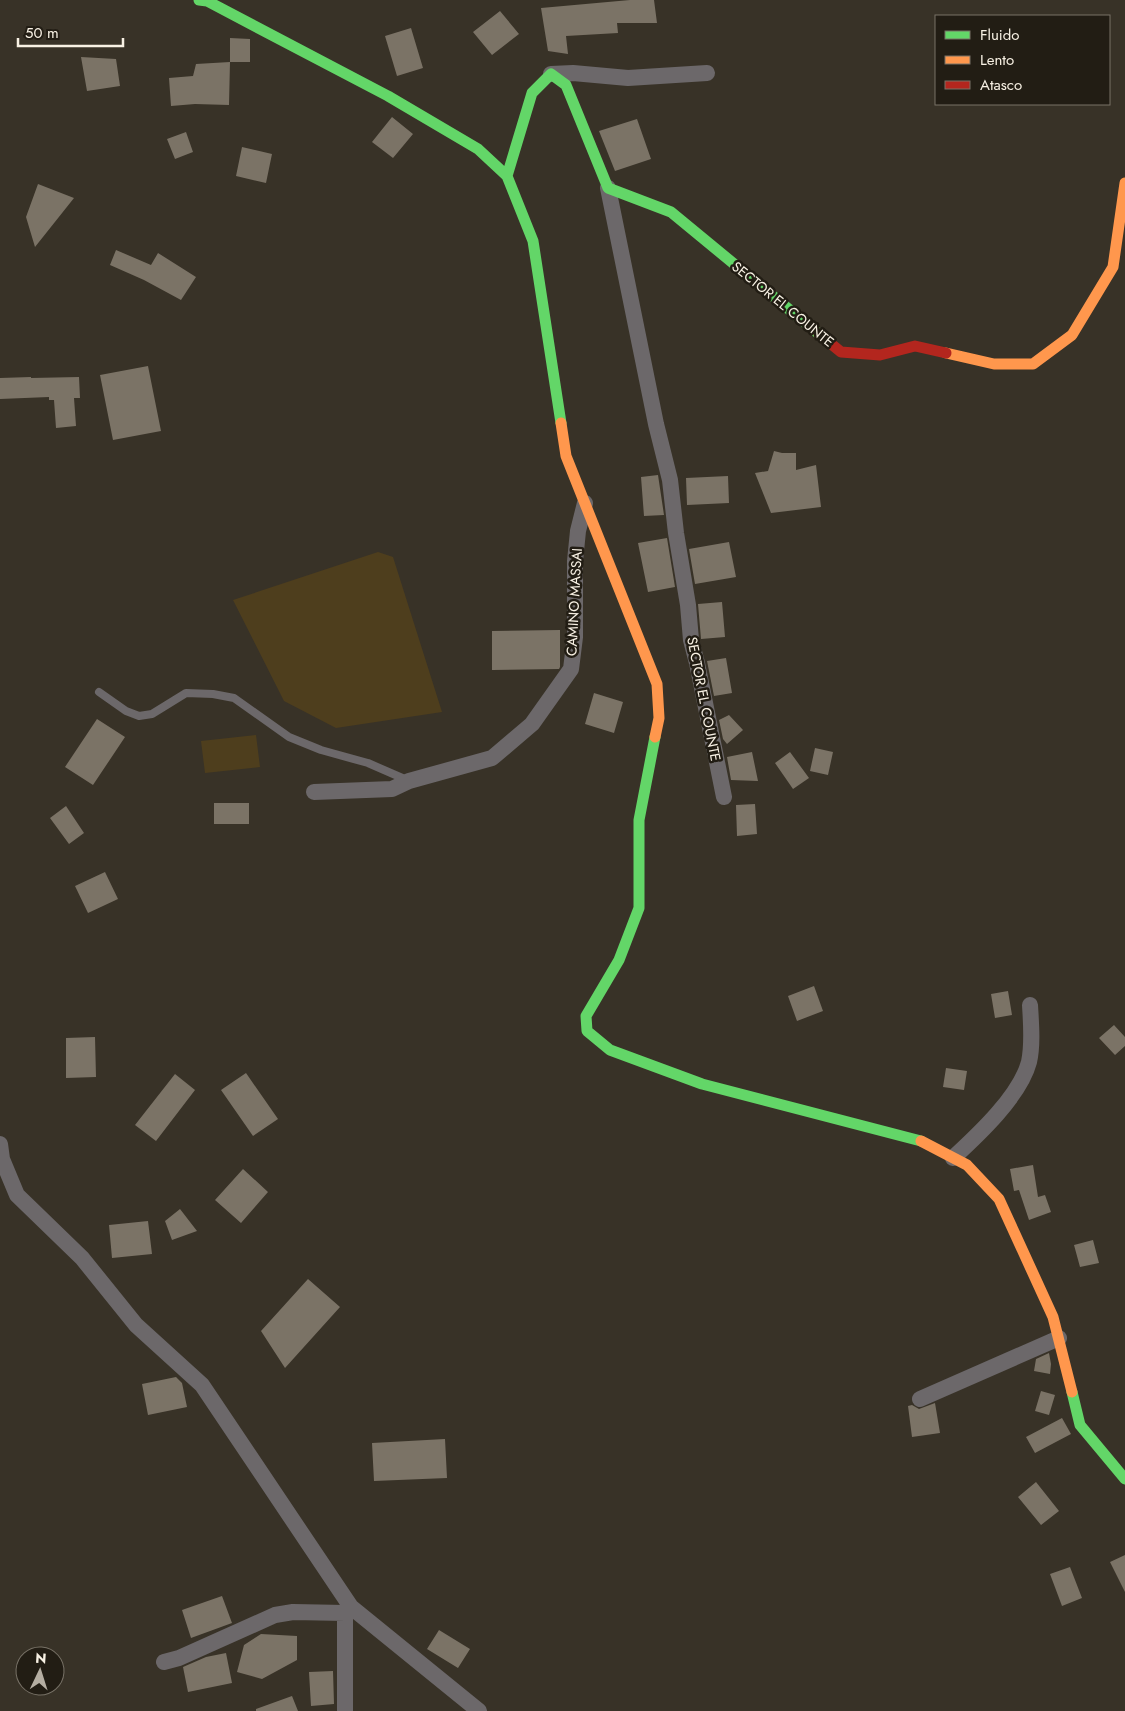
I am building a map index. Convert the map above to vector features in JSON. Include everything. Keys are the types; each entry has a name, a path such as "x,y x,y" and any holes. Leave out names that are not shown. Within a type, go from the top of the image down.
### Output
{"street":[{"path":"204,0 397,101 478,149 507,176 533,241 566,456 657,684 659,718 639,820 639,908 619,960 586,1016 587,1031 610,1050 702,1084 924,1142 967,1165 999,1199 1053,1317 1080,1425 1125,1479"},
{"path":"507,176 532,93 551,74 573,73 628,78 707,73"},
{"name":"SECTOR EL COUNTE","path":"551,74 566,86 608,188 656,424 670,480 688,605 691,640 698,663 724,797"},
{"name":"SECTOR EL COUNTE","path":"608,188 671,212 842,352 880,355 915,346 994,364 1033,364 1072,335 1113,268 1125,183"},
{"name":"CAMINO MASSAI","path":"314,792 392,789 409,781 492,758 532,724 571,669 575,637 575,561 578,531 585,503"},
{"path":"953,1158 974,1139 998,1111 1016,1088 1024,1074 1029,1061 1032,1034 1030,1005"},
{"path":"0,1144 2,1159 17,1195 82,1258 136,1325 202,1384 348,1610 479,1711"},
{"path":"920,1398 1058,1338"},
{"path":"164,1662 179,1658 275,1615 293,1612 348,1610"},
{"path":"345,1711 348,1610"}],"lane":[{"path":"99,692 126,711 139,716 152,714 186,693 213,694 234,698 289,737 320,750 368,763 409,781"}],"shaded area":[{"path":"378,552 393,557 442,712 336,728 284,701 233,600"},
{"path":"256,735 260,767 205,773 201,741"}],"building":[{"path":"630,0 654,0 657,23 617,23 618,33 566,36 568,54 548,51 541,8"},
{"path":"500,11 519,34 492,55 473,32"},
{"path":"411,28 423,68 397,76 385,36"},
{"path":"230,38 250,39 250,62 230,62"},
{"path":"81,57 116,59 120,86 87,91"},
{"path":"230,62 229,105 195,104 171,106 169,78 193,76 196,64"},
{"path":"392,117 413,134 393,158 372,142"},
{"path":"637,119 651,159 615,171 599,131"},
{"path":"186,132 193,152 175,159 167,139"},
{"path":"242,147 272,154 266,183 236,176"},
{"path":"38,184 74,198 35,247 26,217"},
{"path":"116,250 151,265 158,253 196,277 181,300 144,280 110,265"},
{"path":"148,366 161,431 113,440 100,375"},
{"path":"79,377 80,398 74,398 76,426 56,428 54,400 49,400 49,397 0,399 0,378"},
{"path":"774,451 796,453 796,470 816,465 821,507 771,513 755,473 768,471"},
{"path":"658,475 664,515 644,516 641,477"},
{"path":"728,476 729,503 687,505 686,478"},
{"path":"667,538 675,587 648,592 638,543"},
{"path":"729,542 736,577 695,584 689,549"},
{"path":"722,602 725,637 701,639 698,604"},
{"path":"560,630 559,669 492,670 492,631"},
{"path":"726,658 732,693 714,696 707,661"},
{"path":"594,693 623,702 614,733 585,724"},
{"path":"729,715 743,730 727,744 723,739 719,720"},
{"path":"97,719 125,737 93,785 65,767"},
{"path":"815,748 833,752 828,775 810,771"},
{"path":"752,752 758,781 731,780 727,757"},
{"path":"790,752 809,778 793,789 775,763"},
{"path":"214,803 249,803 249,824 214,824"},
{"path":"755,804 757,834 737,836 736,805"},
{"path":"66,806 84,833 69,844 50,818"},
{"path":"105,872 118,899 88,913 75,886"},
{"path":"814,986 823,1011 797,1021 788,996"},
{"path":"1008,991 1012,1015 995,1018 991,994"},
{"path":"1114,1025 1125,1037 1125,1046 1115,1055 1099,1038"},
{"path":"95,1037 96,1077 66,1078 66,1038"},
{"path":"946,1068 967,1071 964,1090 943,1087"},
{"path":"246,1073 278,1119 253,1136 221,1090"},
{"path":"175,1074 195,1090 156,1141 135,1125"},
{"path":"1033,1165 1038,1197 1045,1195 1051,1212 1029,1220 1019,1190 1014,1191 1010,1169"},
{"path":"243,1169 268,1192 241,1223 215,1200"},
{"path":"180,1209 197,1231 172,1240 165,1221"},
{"path":"148,1221 152,1254 112,1258 109,1225"},
{"path":"1093,1240 1099,1263 1080,1267 1074,1245"},
{"path":"308,1279 340,1307 285,1368 261,1331"},
{"path":"1049,1353 1050,1374 1034,1371 1036,1359"},
{"path":"176,1377 182,1383 187,1407 148,1415 142,1384"},
{"path":"1041,1391 1055,1395 1049,1415 1035,1411"},
{"path":"935,1403 940,1433 912,1437 908,1406 912,1405 919,1409"},
{"path":"1062,1418 1071,1434 1035,1453 1026,1437"},
{"path":"445,1439 447,1478 374,1481 372,1443"},
{"path":"1036,1482 1059,1511 1041,1525 1018,1497"},
{"path":"1125,1555 1125,1592 1110,1562"},
{"path":"1070,1567 1082,1598 1062,1606 1050,1574"},
{"path":"222,1596 232,1623 191,1638 182,1610"},
{"path":"439,1630 470,1649 458,1668 427,1649"},
{"path":"261,1634 297,1636 297,1660 262,1679 237,1672 244,1645"},
{"path":"226,1653 232,1683 188,1692 183,1667 206,1657"},
{"path":"333,1671 334,1704 311,1706 309,1672"},
{"path":"292,1696 298,1711 256,1711 256,1709"}],"traffic: fast":[{"path":"199,0 207,1 388,96 478,149 507,176 533,241 561,423"},
{"path":"507,176 532,93 551,74 566,85 608,188 671,212 819,334"},
{"path":"655,737 639,820 639,908 619,960 586,1016 587,1031 610,1050 702,1084 921,1141"},
{"path":"1072,1392 1080,1425 1125,1479"}],"traffic: slow":[{"path":"946,353 994,364 1033,364 1072,335 1113,267 1125,183"},
{"path":"561,423 566,456 657,684 659,718 655,737"},
{"path":"921,1141 967,1165 999,1199 1053,1317 1072,1392"}],"traffic: jam":[{"path":"819,334 841,352 880,355 915,346 946,353"}]}
